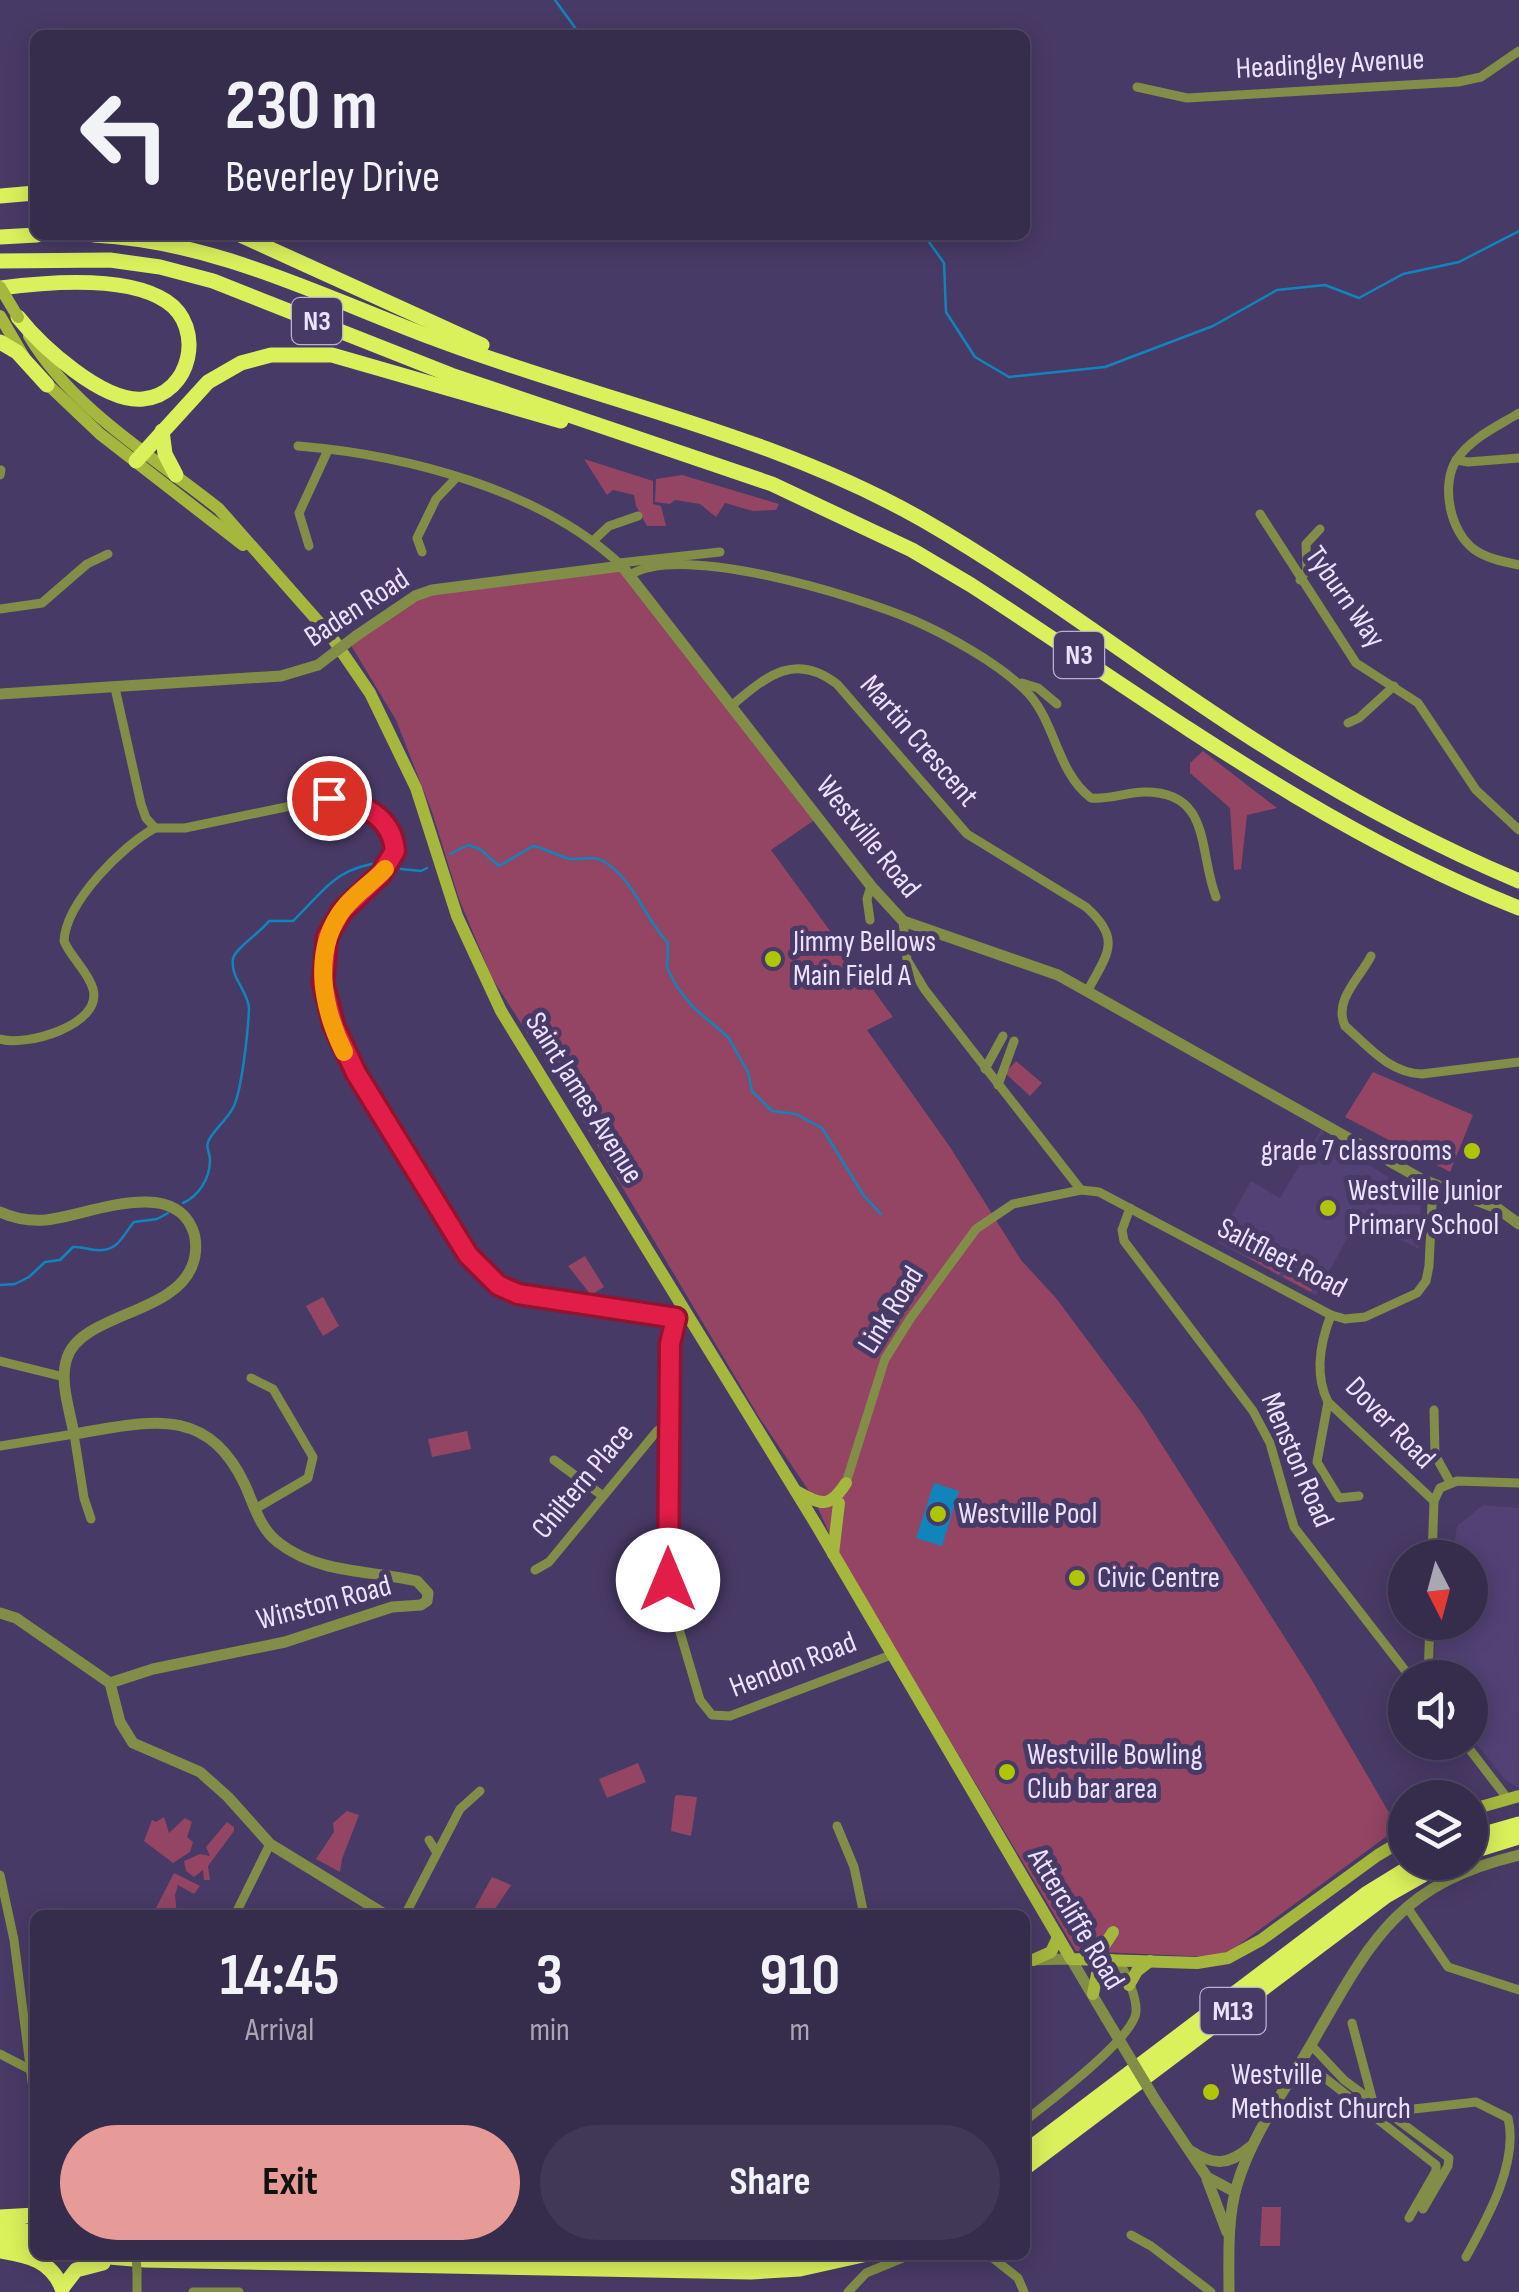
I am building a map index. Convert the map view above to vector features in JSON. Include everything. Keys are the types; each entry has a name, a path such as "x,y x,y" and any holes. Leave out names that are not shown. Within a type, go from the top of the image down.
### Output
{"highway":[{"path":"0,196 30,193"},
{"path":"0,237 30,235"},
{"name":"N3","path":"135,240 225,258 288,279 430,338 796,459 920,519 1042,594 1264,746 1424,840 1519,881"},
{"path":"251,240 433,325 544,367 600,394"},
{"name":"N3","path":"0,261 110,260 199,277 287,308 451,375 772,484 912,550 1310,805 1435,872 1519,908"},
{"path":"0,288 92,284 154,295 172,305 184,321 189,336 188,357 180,377 168,390 142,400 124,398 50,352 18,317"},
{"path":"0,342 17,352 47,385"},
{"path":"140,457 208,382 241,363 270,355 310,353 332,355 540,416 624,434"},
{"path":"162,431 165,454 176,475"},
{"path":"1488,1835 1517,1830"},
{"path":"1488,1844 1517,1830"},
{"name":"M13","path":"1030,2148 1389,1880"},
{"name":"M13","path":"1030,2164 1386,1896 1414,1880"},
{"path":"0,2217 29,2215"},
{"path":"0,2225 30,2232"},
{"path":"0,2238 30,2245"},
{"path":"0,2250 30,2259"},
{"path":"35,2260 54,2270 62,2290"},
{"path":"145,2260 751,2272 839,2260"},
{"path":"62,2290 76,2270 109,2263 310,2268 398,2265"}],"main road":[{"name":"Saint James Avenue","path":"0,288 40,353 65,384 140,457 261,559"},
{"name":"Saint James Avenue","path":"0,316 47,385 79,416 140,457 176,475 219,509 331,636 370,694 416,788 457,916 501,1011 681,1317 794,1490 890,1655"},
{"path":"794,1490 816,1502 828,1502 846,1482"},
{"path":"833,1554 839,1503"},
{"name":"Attercliffe Road","path":"890,1655 1058,1937 1078,1959"},
{"path":"1488,1805 1513,1797"},
{"path":"1078,1959 1206,1963 1236,1954 1388,1851"},
{"path":"1078,1959 1102,1949 1112,1932"},
{"path":"1030,1960 1051,1952 1058,1937"},
{"path":"1092,1994 1097,1974 1115,1960"},
{"path":"1129,1984 1150,1961"}],"street":[{"name":"Headingley Avenue","path":"1137,87 1187,98 1458,82 1481,77 1519,51"},
{"path":"1519,412 1473,442 1456,460 1450,502 1459,532 1477,552 1519,566"},
{"name":"Westville Road","path":"298,446 418,466 457,477 540,509 594,540 624,568 902,921 1038,966 1088,990 1437,1187 1498,1208 1519,1224"},
{"path":"308,546 298,513 328,450"},
{"path":"1456,460 1519,458"},
{"path":"422,552 417,538 436,500 457,477"},
{"name":"Tyburn Way","path":"1260,514 1356,663 1418,703 1476,790 1519,830"},
{"path":"594,540 610,526 638,516"},
{"path":"1300,580 1307,570 1306,544 1320,529"},
{"path":"624,568 720,552"},
{"path":"0,609 42,603 87,564 108,554"},
{"path":"624,568 696,565 800,585 911,619 936,631 1016,682 1033,698 1070,776 1090,798 1139,792 1170,794 1192,812 1212,854"},
{"name":"Baden Road","path":"0,694 281,676 318,665 403,603 426,592 624,568"},
{"name":"Martin Crescent","path":"731,706 754,686 783,670 812,670 837,684 967,834 1086,907 1102,921 1108,932 1108,948 1088,990"},
{"path":"1016,682 1038,688 1057,704"},
{"path":"1348,723 1394,686"},
{"path":"115,688 146,818 155,828"},
{"path":"0,1039 39,1039 81,1018 90,1008 93,989 64,941 68,917 112,865 155,828 185,828 329,798 351,801 376,815 392,837 392,862 351,900 336,920 327,937 322,968 342,1048 468,1255 498,1285 518,1294 681,1317 670,1344 670,1423"},
{"path":"1200,829 1216,896"},
{"path":"870,920 867,898 871,886"},
{"path":"902,921 904,950 912,970 940,1012 1081,1190"},
{"path":"1371,956 1345,997 1341,1018 1393,1068 1406,1074 1422,1074 1519,1062"},
{"path":"985,1068 1003,1036"},
{"path":"998,1085 1014,1040"},
{"name":"Saltfleet Road","path":"1081,1190 1099,1192 1344,1319 1364,1317 1417,1293 1426,1281 1437,1187"},
{"name":"Link Road","path":"816,1526 834,1513 839,1503 885,1359 968,1239 982,1223 1013,1204 1081,1190"},
{"path":"0,1212 40,1220 144,1200 169,1205 183,1213 191,1225 196,1252 184,1279 163,1297 81,1339 67,1356 64,1377 84,1498 92,1518"},
{"name":"Menston Road","path":"1130,1208 1122,1230 1124,1241 1254,1411 1270,1443 1286,1510 1298,1535 1396,1660"},
{"name":"Dover Road","path":"1331,1314 1320,1364 1328,1402 1434,1501"},
{"path":"0,1361 64,1377"},
{"path":"251,1378 273,1389 314,1457 308,1478 255,1509"},
{"path":"1328,1402 1317,1462 1338,1498 1359,1496"},
{"path":"1434,1410 1436,1455 1450,1482"},
{"name":"Winston Road","path":"74,1434 156,1422 175,1422 198,1429 233,1461 262,1524 274,1540 310,1562 418,1581 427,1589 427,1601 421,1605 392,1607 286,1642 153,1669 110,1684"},
{"name":"Chiltern Place","path":"535,1570 548,1562 657,1431 670,1423"},
{"name":"Hendon Road","path":"670,1423 669,1595 698,1695 712,1715 730,1716 890,1655"},
{"path":"0,1446 74,1434"},
{"path":"554,1460 603,1496"},
{"path":"1433,1540 1434,1501 1440,1488 1450,1482 1519,1483"},
{"path":"0,1613 26,1624 110,1684 129,1739 214,1782 270,1844 378,1910"},
{"path":"1480,1760 1513,1797"},
{"path":"407,1910 464,1804 480,1791"},
{"path":"836,1826 854,1867 863,1910"},
{"path":"429,1840 437,1853"},
{"path":"237,1910 270,1844"},
{"path":"1229,2292 1229,2241 1235,2192 1255,2143 1366,1950 1407,1906 1448,1880 1482,1865 1519,1856"},
{"path":"0,1875 14,1940 30,2062"},
{"path":"1407,1906 1448,1967 1519,1990"},
{"path":"1030,1960 1078,1959"},
{"name":"Attercliffe Road","path":"1078,1959 1092,1994 1187,2149 1216,2184 1235,2192"},
{"path":"1030,2117 1074,2082 1130,2028 1136,2011 1129,1984 1115,1960"},
{"path":"1352,2023 1372,2102"},
{"path":"1311,2045 1340,2076 1449,2158 1423,2208"},
{"path":"0,2054 30,2069"},
{"path":"1302,2060 1436,2165 1409,2218"},
{"path":"1388,2112 1476,2102 1498,2110 1512,2122 1517,2144 1509,2177 1466,2257"},
{"path":"1187,2149 1219,2163 1235,2159 1255,2143"},
{"path":"1203,2172 1229,2241"},
{"path":"0,2208 29,2215"},
{"path":"1131,2235 1211,2292"},
{"path":"136,2260 137,2292"},
{"path":"848,2292 866,2273 898,2260"},
{"path":"995,2260 1018,2278 1024,2292"},
{"path":"193,2292 239,2292"}],"shaded area":[{"path":"584,459 653,481 653,504 661,506 666,526 647,526 634,495 613,490 607,495"},
{"path":"682,475 779,504 776,510 753,511 725,503 716,517 700,504 655,502 656,479"},
{"path":"622,568 816,819 771,850 893,1017 867,1030 950,1147 1021,1260 1056,1298 1141,1412 1310,1677 1388,1811 1388,1835 1232,1950 1211,1957 1076,1951 840,1557 813,1497 759,1417 574,1106 492,978 459,899 432,812 396,720 349,642 414,597"},
{"path":"1203,751 1277,808 1247,815 1241,869 1234,870 1230,808 1190,773 1190,763"},
{"path":"1016,1061 1042,1083 1030,1096 1005,1073"},
{"path":"1373,1072 1473,1115 1450,1172 1345,1117"},
{"name":"Westville Junior Primary School","path":"1322,1128 1325,1138 1421,1197 1419,1249 1358,1218 1316,1296 1217,1242 1251,1181 1280,1198"},
{"path":"1260,1238 1290,1255 1279,1275 1249,1258"},
{"path":"585,1256 604,1287 591,1295 568,1266"},
{"path":"1293,1257 1321,1272 1311,1292 1283,1277"},
{"path":"323,1297 339,1326 323,1336 306,1306"},
{"path":"467,1431 471,1449 432,1457 428,1439"},
{"path":"1483,1505 1519,1508 1518,1788 1488,1758 1488,1660 1435,1660 1435,1640 1488,1640 1488,1540 1455,1540 1457,1526"},
{"path":"638,1763 646,1782 607,1798 599,1779"},
{"path":"678,1795 697,1797 691,1836 671,1831"},
{"path":"347,1811 359,1815 340,1872 316,1859 334,1832 333,1823"},
{"path":"164,1817 169,1833 185,1818 192,1822 187,1837 193,1842 190,1852 173,1863 144,1841 152,1820"},
{"path":"227,1822 234,1831 208,1866 210,1880 204,1880 203,1870 194,1877 186,1871 184,1861 200,1854 210,1856 206,1847"},
{"path":"174,1873 200,1886 194,1894 178,1885 176,1910 155,1910"},
{"path":"492,1877 511,1885 494,1910 474,1910"},
{"path":"1262,2207 1281,2207 1280,2246 1260,2246"}],"water":[{"name":"Westville Pool","path":"934,1483 959,1491 942,1546 916,1538"}],"waterway":[{"path":"555,0 578,30"},
{"path":"928,240 944,263 946,312 975,357 1009,377 1105,367 1213,326 1277,290 1325,285 1359,298 1403,274 1459,262 1519,231"},
{"path":"450,854 468,845 480,849 499,866 533,846 571,859 599,859 613,868 668,943 667,968 677,987 693,1007 728,1037 748,1072 752,1091 772,1111 796,1114 822,1128 864,1196 881,1214"},
{"path":"183,1203 206,1180 208,1141 233,1108 239,1088 249,1009 234,972 235,955 269,921 293,921 342,875 384,862"},
{"path":"401,869 427,868"},
{"path":"0,1285 15,1284 29,1277 45,1262 60,1260 73,1247 111,1248 134,1222 168,1213"}],"slow traffic":[{"path":"344,1052 326,998 323,951 342,911 385,869"}],"place":[{"name":"Jimmy Bellows Main Field A","path":"773,959"},
{"name":"grade 7 classrooms","path":"1472,1151"},
{"name":"Westville Junior Primary School","path":"1328,1208"},
{"name":"Westville Pool","path":"938,1514"},
{"name":"Civic Centre","path":"1077,1578"},
{"name":"Westville Bowling Club bar area","path":"1007,1772"},
{"name":"Westville Methodist Church","path":"1211,2092"}],"route":[{"path":"329,798 364,806 386,825 395,844 392,862 351,900 327,937 323,983 334,1026 356,1073 445,1221 478,1269 518,1294 676,1318 670,1344 668,1580"}]}
